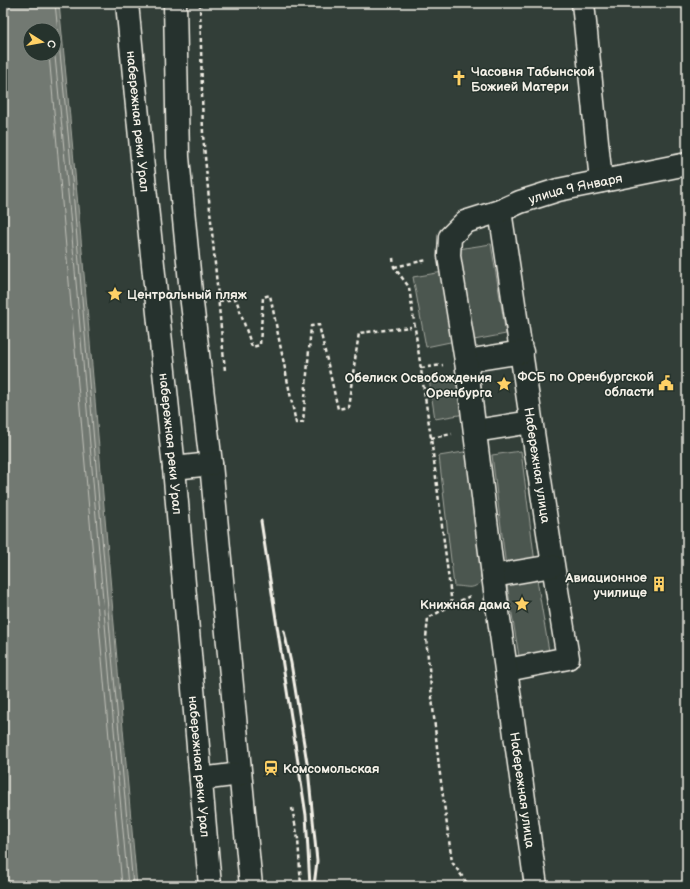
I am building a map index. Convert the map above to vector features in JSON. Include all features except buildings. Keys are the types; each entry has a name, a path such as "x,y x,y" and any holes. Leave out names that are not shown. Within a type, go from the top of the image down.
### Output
{"street":[{"name":"набережная реки Урал","path":"127,3 174,468 210,886"},
{"path":"175,3 178,157 192,303 211,464 251,886"},
{"path":"582,3 601,181"},
{"name":"улица 9 Января","path":"465,222 558,190 687,164"},
{"name":"Набережная улица","path":"500,211 522,352 552,566 568,658 507,670"},
{"name":"Набережная улица","path":"465,222 450,238 449,256 466,361 493,576 536,886"},
{"path":"155,285 190,280"},
{"path":"466,361 522,352"},
{"path":"475,431 531,422"},
{"path":"174,468 211,464"},
{"path":"493,576 552,566"},
{"path":"200,779 240,774"}],"path":[{"path":"200,3 203,135 226,377"},
{"path":"394,267 449,256"},
{"path":"393,258 394,267 409,287 430,430 452,605"},
{"path":"192,303 236,299 252,347 260,345 263,297 270,295 296,424 304,422 311,326 319,325 338,409 348,407 359,333 411,326"},
{"path":"469,886 452,862 439,767 426,638 428,618 478,592 493,576"},
{"path":"292,808 298,839 301,886"}],"shaded area":[{"path":"491,244 506,334 474,340 458,249"},
{"path":"443,272 455,341 426,347 413,277"},
{"path":"459,374 465,414 435,419 429,379"},
{"path":"470,451 484,578 474,587 454,586 439,456"},
{"path":"521,451 535,563 506,567 492,455"},
{"path":"537,580 549,651 519,656 507,585"}],"water":[{"path":"3,3 59,3 61,22 22,22 22,62 62,62 62,35 80,224 137,886 3,886"}],"railway":[{"path":"261,521 306,815 310,886"},
{"path":"284,631 291,663 308,769 317,861 314,886"}],"place":[{"name":"Часовня Табынской Божией Матери","path":"459,78"},
{"name":"Центральный пляж","path":"115,294"},
{"name":"ФСБ по Оренбургской области","path":"666,383"},
{"name":"Обелиск Освобождения Оренбурга","path":"504,384"},
{"name":"Авиационное училище","path":"659,584"},
{"name":"Книжная дама","path":"522,604"},
{"name":"Комсомольская","path":"271,768"}]}
